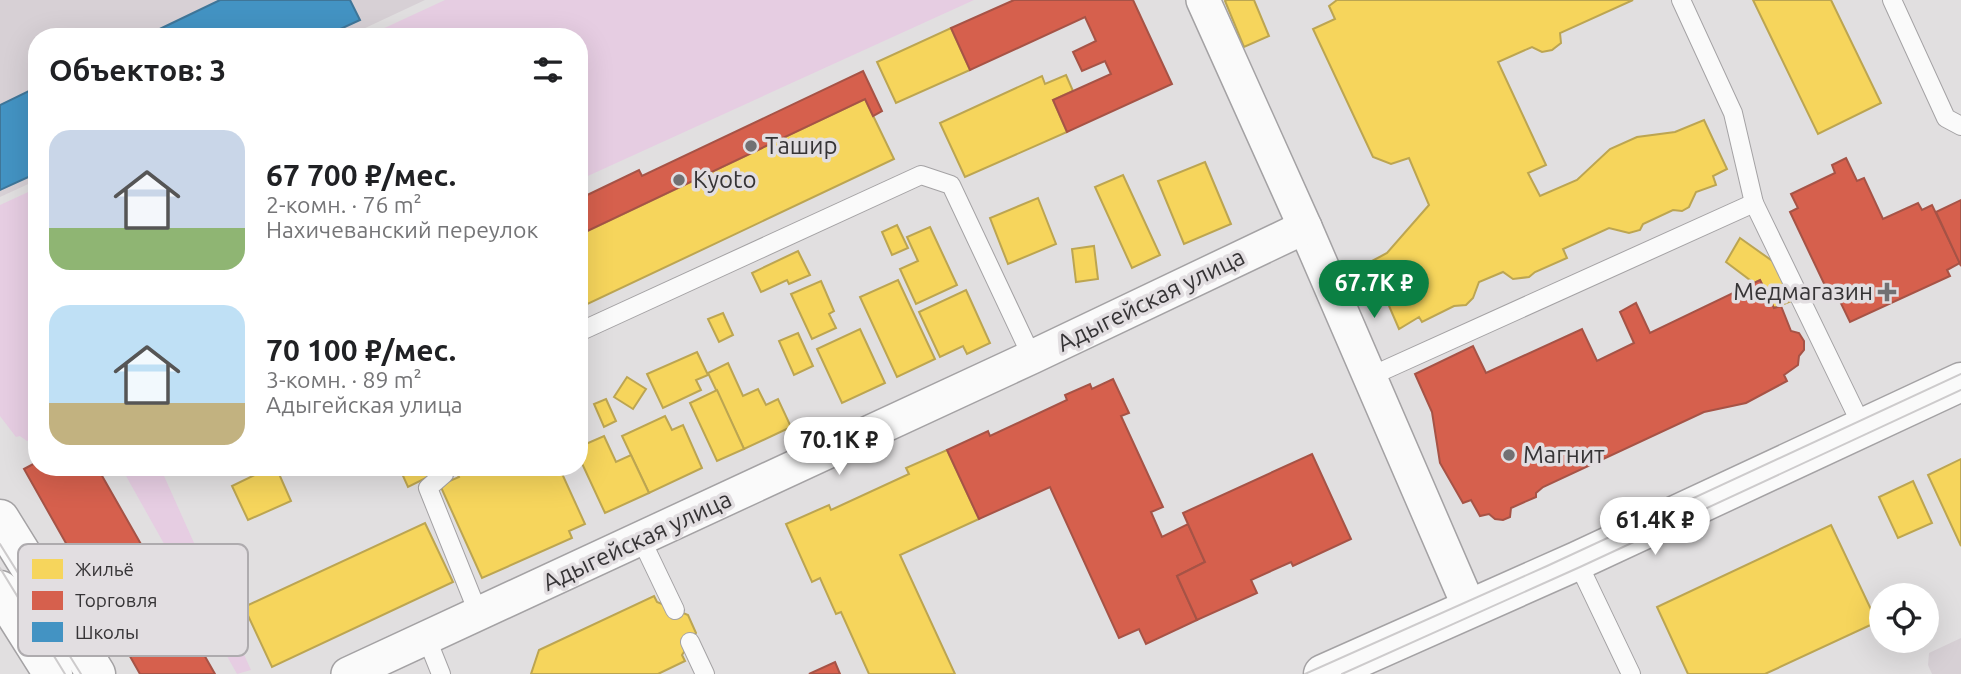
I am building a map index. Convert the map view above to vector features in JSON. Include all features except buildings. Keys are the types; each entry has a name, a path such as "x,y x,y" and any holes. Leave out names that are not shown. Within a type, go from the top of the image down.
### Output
{"main road":[{"path":"1324,674 1577,561 1961,382"},
{"path":"0,519 18,548"},
{"path":"0,590 18,619"},
{"path":"41,656 52,674"},
{"path":"85,656 96,674"}],"street":[{"path":"1203,0 1305,226 1471,609"},
{"name":"Адыгейская улица","path":"348,674 1032,357 1305,226"}],"lane":[{"path":"1682,0 1733,113 1754,203 1862,426"},
{"path":"1892,0 1946,118 1961,126"},
{"path":"588,328 921,175 951,185 1032,357"},
{"path":"1369,377 1754,203"},
{"path":"442,476 428,488 479,615"},
{"path":"641,539 675,610"},
{"path":"1577,561 1631,674"},
{"path":"427,639 441,674"},
{"path":"690,642 705,674"}],"shaded area":[{"path":"0,0 425,0 365,28 28,28 28,184 0,197"},
{"path":"445,0 974,0 588,176 588,28 384,28"},
{"path":"28,192 27,441 20,436 16,437 0,416 0,205"},
{"path":"126,476 164,476 195,544 164,544"},
{"path":"1961,638 1961,674 1932,674 1928,665 1929,653 1939,653 1939,648"},
{"path":"227,656 245,656 251,670 237,674"}],"tram line":[{"path":"1305,674 1547,566 1961,374"},
{"path":"1342,674 1961,390"},
{"path":"0,544 18,573"},
{"path":"0,568 18,597"},
{"path":"54,656 65,674"},
{"path":"70,656 81,674"}],"place":[{"name":"Ташир","path":"751,146"},
{"name":"Kyoto","path":"679,180"},
{"name":"Медмагазин","path":"1887,292"},
{"name":"Магнит","path":"1509,455"}]}
